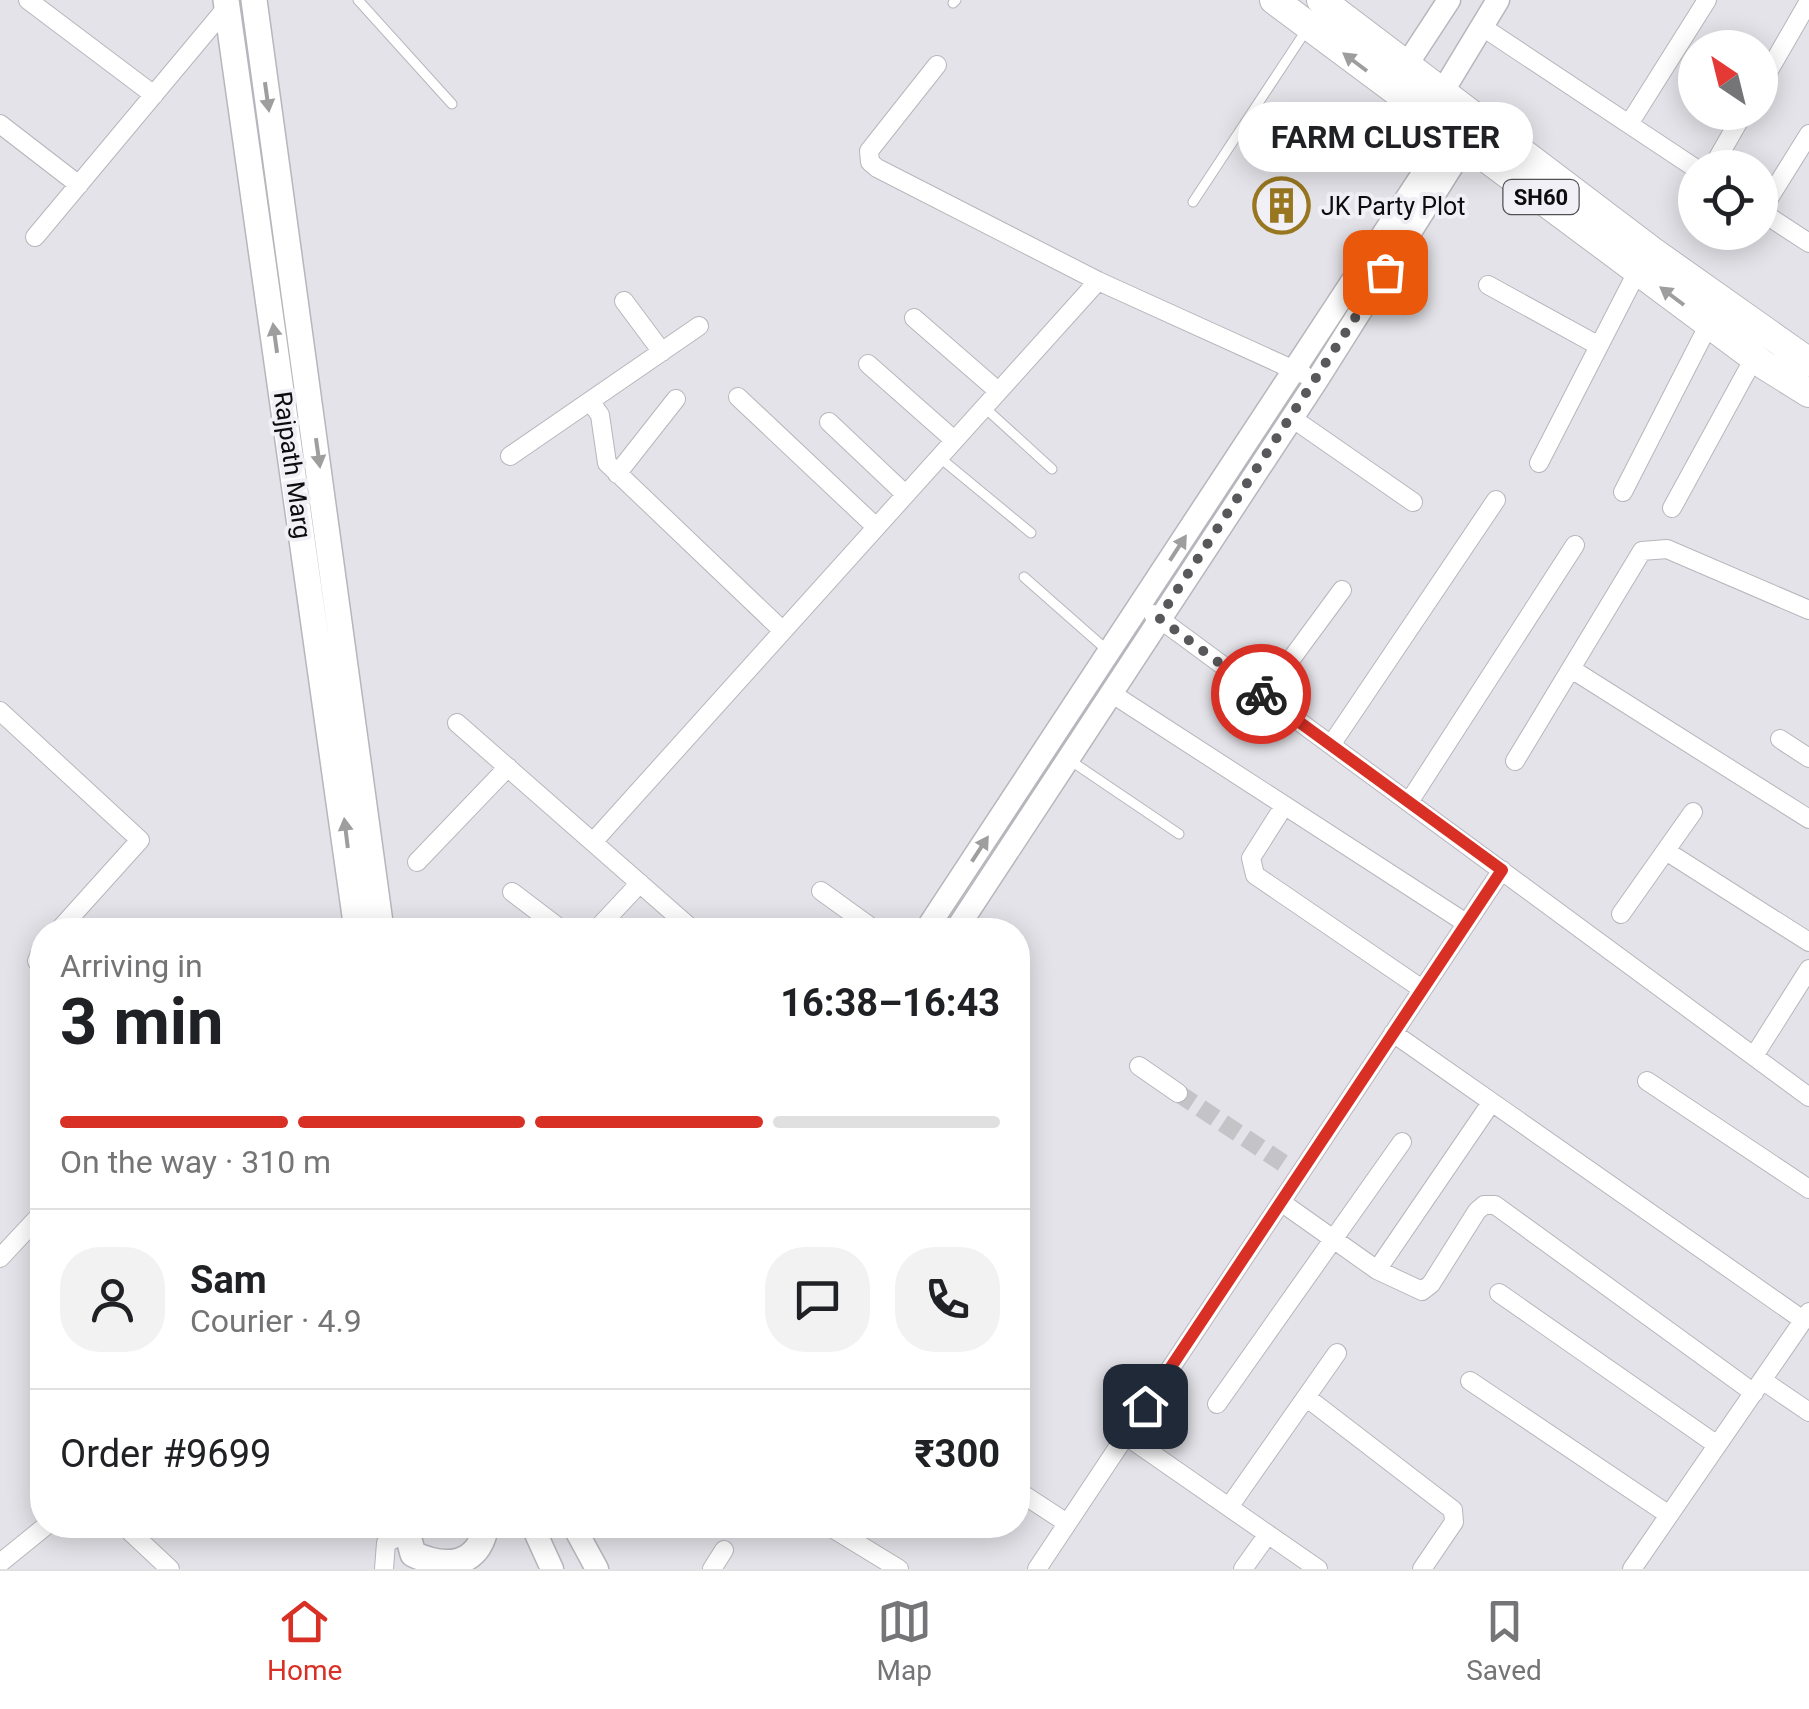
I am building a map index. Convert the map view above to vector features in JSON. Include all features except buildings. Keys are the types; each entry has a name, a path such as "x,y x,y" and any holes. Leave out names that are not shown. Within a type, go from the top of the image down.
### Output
{"main road":[{"name":"SH60","path":"1274,0 1754,358 1809,393"},
{"name":"SH60","path":"1321,0 1708,293 1809,362"},
{"name":"Rajpath Marg","path":"236,6 355,918"},
{"name":"Rajpath Marg","path":"236,6 379,918"},
{"path":"402,1538 413,1554 431,1568 452,1568 468,1566 484,1538"}],"street":[{"path":"28,0 154,95"},
{"path":"1391,89 1449,0"},
{"path":"934,918 1110,652 1150,612 1317,380 1448,130 1442,91 1498,0"},
{"path":"1629,124 1707,0"},
{"path":"1778,55 1809,2"},
{"path":"35,237 154,95 236,6"},
{"path":"1481,26 1678,157"},
{"path":"936,65 869,151 870,162 1098,281 1317,380"},
{"path":"0,124 79,185"},
{"path":"964,918 1112,693 1150,612 1294,371 1448,130"},
{"path":"1778,183 1809,134"},
{"path":"1778,223 1809,243"},
{"path":"1539,463 1638,270"},
{"path":"592,842 1098,281"},
{"path":"1488,285 1599,346"},
{"path":"624,301 662,352"},
{"path":"914,318 998,391"},
{"path":"1623,492 1709,324"},
{"path":"510,456 699,326"},
{"path":"1672,508 1754,358"},
{"path":"868,364 954,440"},
{"path":"738,397 876,528"},
{"path":"617,474 676,399"},
{"path":"590,402 600,414 607,463 783,631"},
{"path":"1292,418 1413,502"},
{"path":"829,422 906,494"},
{"path":"1331,745 1496,500"},
{"path":"1409,802 1576,545"},
{"path":"1516,760 1574,670 1633,562 1652,547 1667,548 1809,610"},
{"path":"1264,696 1342,590"},
{"path":"1150,612 1809,1097"},
{"path":"1574,670 1809,819"},
{"path":"1112,693 1466,924"},
{"path":"0,711 140,840 70,918"},
{"path":"458,723 680,918"},
{"path":"1780,740 1809,758"},
{"path":"417,862 508,767"},
{"path":"1284,806 1251,858 1255,874 1422,990"},
{"path":"1621,914 1694,812"},
{"path":"1666,852 1809,942"},
{"path":"1037,1569 1281,1202 1292,1170 1394,1032 1502,870"},
{"path":"607,918 640,882"},
{"path":"821,891 858,918"},
{"path":"512,892 546,918"},
{"path":"1754,1056 1809,969"},
{"path":"1394,1032 1806,1316 1632,1569"},
{"path":"1139,1066 1178,1093"},
{"path":"1648,1081 1809,1188"},
{"path":"1378,1270 1492,1103"},
{"path":"1216,1404 1402,1142"},
{"path":"1281,1202 1378,1270 1422,1291 1431,1284 1477,1211 1484,1205 1495,1206 1758,1386 1809,1412"},
{"path":"0,1258 30,1226"},
{"path":"1499,1294 1718,1445"},
{"path":"1229,1507 1337,1353"},
{"path":"1470,1381 1669,1515"},
{"path":"1306,1397 1452,1510 1454,1522 1422,1569"},
{"path":"1125,1436 1318,1569"},
{"path":"1030,1499 1067,1524"},
{"path":"1243,1569 1268,1534"},
{"path":"0,1562 30,1538"},
{"path":"136,1538 170,1569"},
{"path":"384,1569 383,1552 392,1538"},
{"path":"538,1538 552,1569"},
{"path":"579,1538 597,1569"},
{"path":"849,1538 899,1569"},
{"path":"712,1569 724,1550"}],"lane":[{"path":"358,0 452,104"},
{"path":"1193,202 1309,27"},
{"path":"984,407 1052,469"},
{"path":"939,457 1031,534"},
{"path":"1024,577 1110,652"},
{"path":"1048,746 1179,834"}],"tunnel":[{"path":"1178,1093 1286,1165"}],"way so far":[{"path":"1261,694 1159,618 1385,272"}],"place":[{"name":"JK Party Plot","path":"1282,206"},
{"name":"FARM CLUSTER","path":"1385,272"}],"route":[{"path":"1145,1406 1502,870 1261,694"}]}
